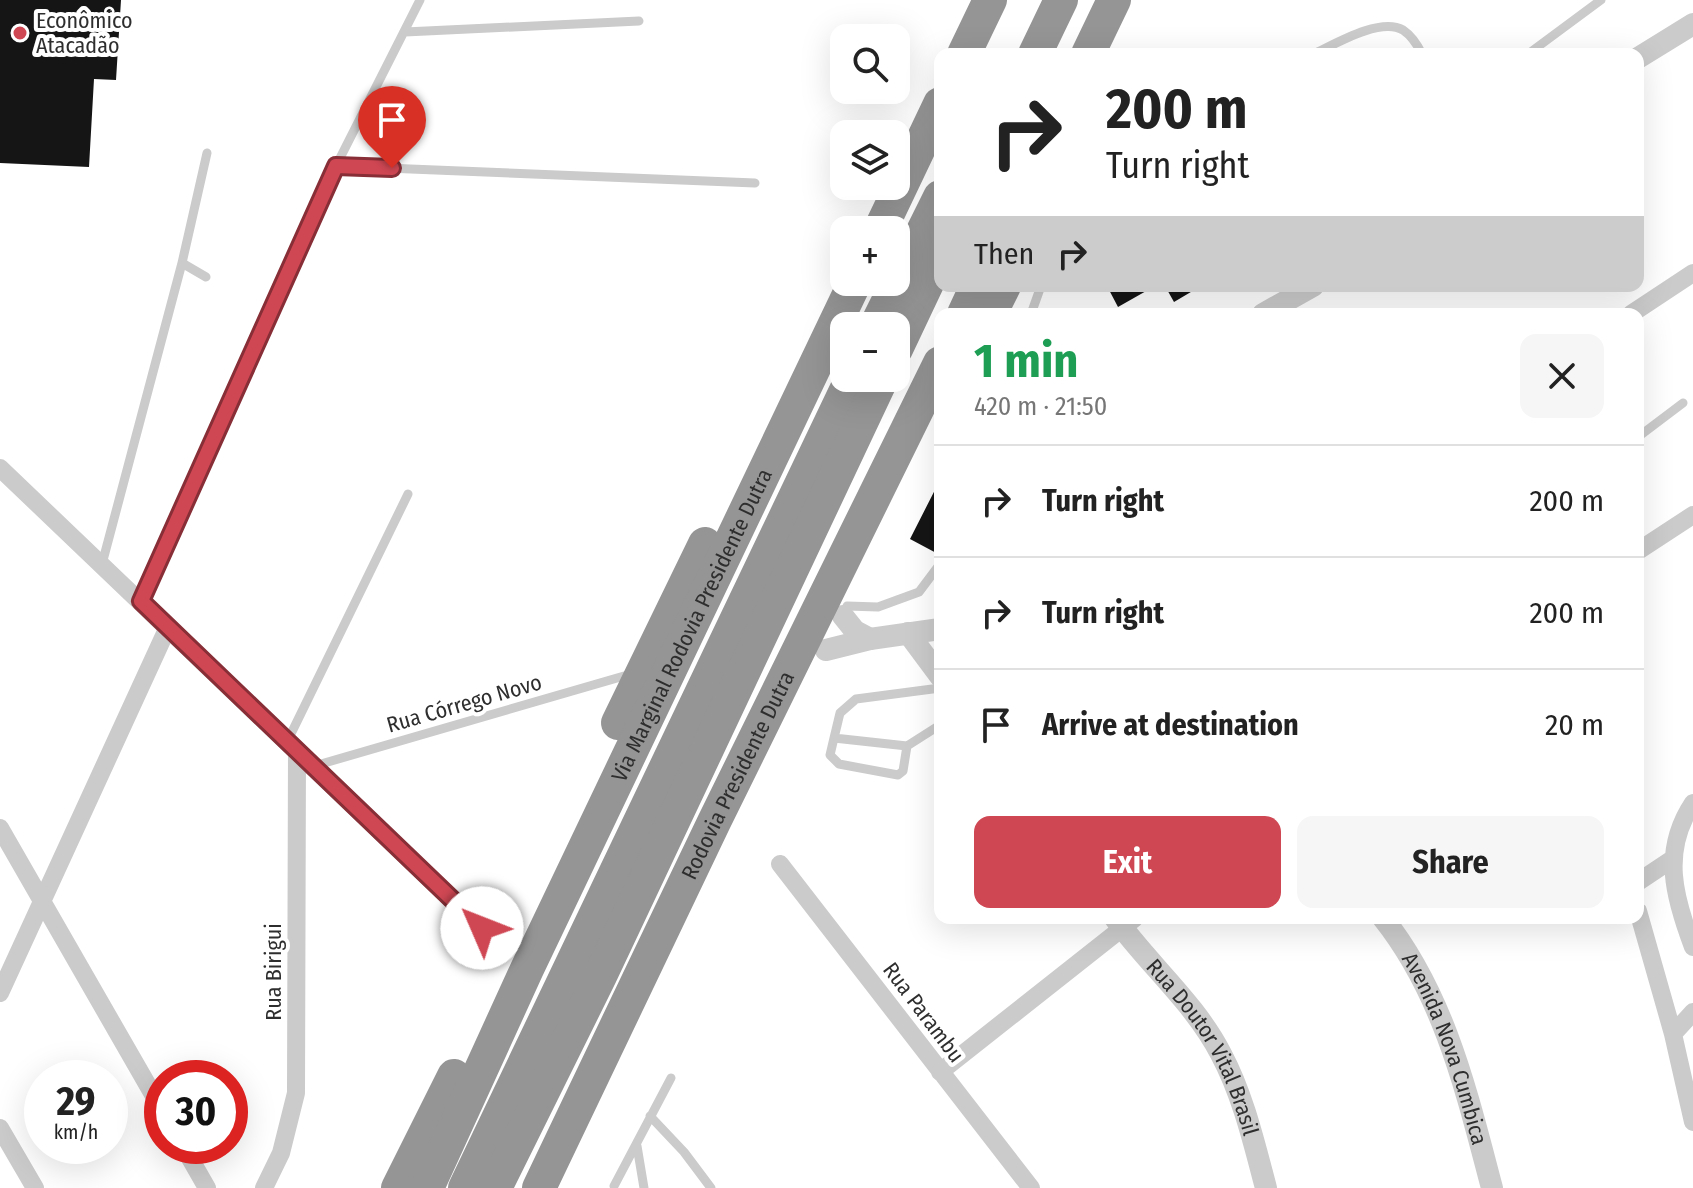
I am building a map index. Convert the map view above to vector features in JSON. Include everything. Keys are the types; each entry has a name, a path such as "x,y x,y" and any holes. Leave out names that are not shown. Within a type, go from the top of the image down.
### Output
{"highway":[{"path":"967,48 990,0"},
{"path":"1013,48 1035,0"},
{"path":"1038,48 1061,0"},
{"path":"1091,48 1114,0"},
{"path":"1116,48 1136,0"},
{"path":"887,216 934,117"},
{"path":"910,253 934,208"},
{"path":"910,319 934,269"},
{"name":"Via Marginal Rodovia Presidente Dutra","path":"515,959 848,296"},
{"name":"Rodovia Presidente Dutra","path":"539,1188 714,822 934,375"},
{"path":"427,1188 515,959 564,925 734,581 834,392"},
{"path":"465,1188 845,392"},
{"name":"Rodovia Presidente Dutra","path":"495,1188 607,961 875,392"},
{"path":"398,1188 463,1059 516,938 679,593 726,505 789,417"},
{"path":"714,822 732,809 826,650 934,426"}],"street":[{"path":"1644,54 1693,24"},
{"path":"1640,308 1693,273"},
{"path":"1274,308 1302,292"},
{"path":"0,468 515,959"},
{"path":"1644,546 1693,515"},
{"path":"845,611 855,631 870,639"},
{"path":"0,993 168,627"},
{"path":"826,650 870,639 934,630"},
{"path":"908,633 934,668"},
{"name":"Rua Birigui","path":"264,1188 281,1153 296,1093 292,747"},
{"path":"1644,878 1671,860 1677,837 1693,803"},
{"path":"0,828 144,1079"},
{"path":"1671,860 1684,879 1686,929 1693,947"},
{"name":"Rua Parambu","path":"780,864 1031,1188"},
{"path":"940,1072 1120,924"},
{"name":"Rua Doutor Vital Brasil","path":"1126,924 1221,1053 1243,1104 1266,1188"},
{"name":"Avenida Nova Cumbica","path":"1388,924 1428,990 1456,1056 1492,1188"},
{"path":"1642,924 1673,1034 1693,1122"},
{"path":"1673,1034 1693,1012"},
{"path":"0,1128 35,1188"},
{"path":"193,1164 207,1188"}],"lane":[{"path":"141,601 336,166 420,0"},
{"path":"1536,48 1601,0"},
{"path":"405,32 639,21"},
{"path":"1326,48 1357,33 1381,27 1400,28 1418,48"},
{"path":"102,564 182,263 207,153"},
{"path":"336,166 755,183"},
{"path":"182,263 206,277"},
{"path":"1644,432 1683,403"},
{"path":"292,747 408,494"},
{"path":"845,611 878,607 919,592 934,572"},
{"name":"Rua Córrego Novo","path":"314,766 624,676"},
{"path":"907,746 903,771 898,775 839,764 830,755 840,713 856,699 934,689"},
{"path":"834,738 907,746 934,729"},
{"path":"614,1186 671,1078"},
{"path":"650,1116 684,1152 711,1188"},
{"path":"637,1146 644,1188"}],"building":[{"path":"0,0 121,0 116,80 94,79 89,167 0,163"},
{"path":"1110,292 1144,292 1118,307"},
{"path":"1168,292 1191,292 1174,302"},
{"path":"934,492 934,552 910,539"}],"place":[{"name":"Econômico Atacadão","path":"20,33"}],"route":[{"path":"392,168 336,166 141,601 482,928"}]}
